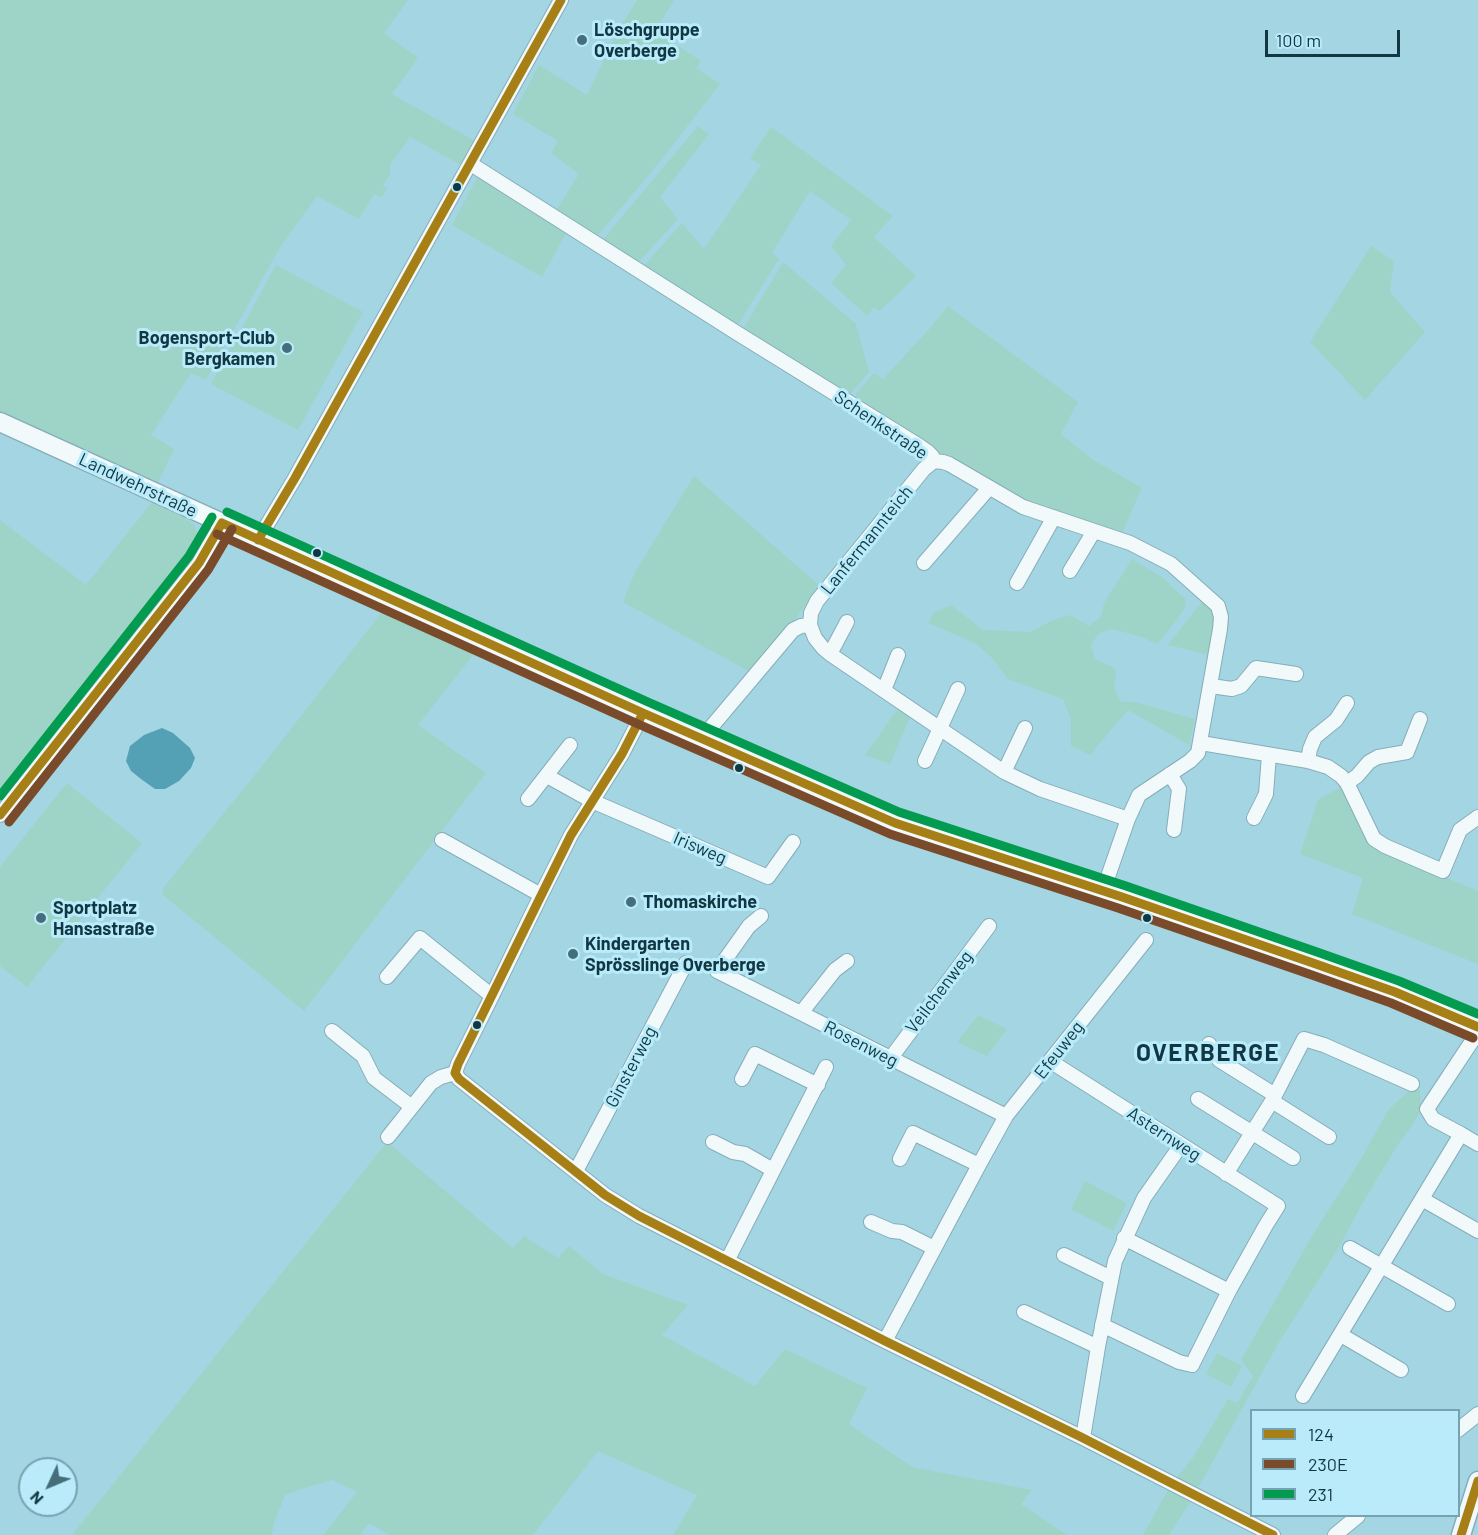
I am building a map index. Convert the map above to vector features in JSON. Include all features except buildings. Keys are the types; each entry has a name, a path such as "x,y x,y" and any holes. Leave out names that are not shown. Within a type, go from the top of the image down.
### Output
{"main road":[{"name":"Landwehrstraße","path":"0,422 222,524 858,808 895,823 1103,891 1395,992 1478,1027"},
{"path":"1461,1535 1478,1481"}],"street":[{"path":"258,540 295,478 561,0"},
{"name":"Schenkstraße","path":"471,164 918,445 928,452 934,461 949,464 1023,507 1130,543 1171,564 1218,606 1221,617 1220,629 1211,686"},
{"name":"Lanfermannteich","path":"810,625 811,613 817,601 924,469 934,461"},
{"path":"924,563 989,488"},
{"path":"1017,583 1054,518"},
{"path":"0,815 199,563 222,524"},
{"path":"1070,572 1094,531"},
{"name":"Lanfermannteich","path":"830,654 847,622"},
{"path":"702,738 793,630 810,625 815,638 830,654 1004,772 1040,789 1128,819"},
{"path":"884,690 898,656"},
{"path":"1103,891 1138,795 1190,761 1198,753 1211,686 1232,689 1241,686 1256,668 1296,674"},
{"path":"925,761 957,689"},
{"path":"1308,761 1310,749 1316,737 1336,720 1347,703"},
{"path":"455,1073 571,835 621,754 643,713"},
{"path":"1347,783 1357,776 1369,762 1378,757 1407,752 1420,719"},
{"path":"1004,772 1025,728"},
{"path":"1201,743 1308,761 1328,767 1347,783 1374,839 1443,871 1460,830 1478,817"},
{"path":"528,799 570,745"},
{"path":"1254,818 1266,794 1269,755"},
{"path":"1170,774 1179,789 1174,830"},
{"path":"547,776 592,801"},
{"name":"Irisweg","path":"592,801 768,877 793,842"},
{"path":"442,840 540,895"},
{"name":"Rosenweg","path":"761,916 749,926 717,971 1006,1116"},
{"name":"Veilchenweg","path":"890,1059 989,926"},
{"path":"387,977 420,938 492,996"},
{"name":"Efeuweg","path":"885,1341 1006,1116 1146,940"},
{"path":"801,1013 835,970 847,961"},
{"name":"Ginsterweg","path":"576,1171 686,963"},
{"path":"332,1031 363,1056 374,1078 412,1107"},
{"path":"1478,1032 1426,1109 1433,1119 1478,1144"},
{"path":"1226,1174 1273,1098 1304,1039 1324,1045 1412,1084"},
{"path":"1209,1044 1219,1060 1329,1137"},
{"path":"742,1079 755,1054 818,1085"},
{"name":"Asternweg","path":"1050,1061 1278,1206 1229,1291"},
{"path":"727,1261 826,1067"},
{"path":"455,1073 462,1082 605,1195 639,1216 1273,1535"},
{"path":"388,1137 435,1079 455,1073"},
{"path":"1198,1099 1293,1158"},
{"path":"900,1159 913,1133 979,1165"},
{"path":"1303,1396 1461,1134"},
{"path":"713,1142 733,1152 745,1154 773,1170"},
{"path":"1083,1438 1115,1261 1144,1198 1181,1145"},
{"path":"1422,1199 1478,1231"},
{"path":"871,1222 892,1231 902,1232 934,1248"},
{"path":"1102,1325 1179,1362 1192,1365 1229,1291 1124,1238"},
{"path":"1350,1248 1448,1304"},
{"path":"1064,1255 1111,1278"},
{"path":"1024,1312 1098,1347"},
{"path":"1341,1335 1401,1370"},
{"path":"1460,1429 1476,1417"},
{"path":"1335,1535 1356,1517"}],"green space":[{"path":"0,0 408,0 384,33 418,58 392,94 475,141 461,165 410,137 390,165 390,174 383,186 387,188 381,197 374,194 359,219 317,196 282,244 206,380 191,373 151,435 174,449 154,491 0,420"},
{"path":"637,0 674,0 655,31 701,61 696,68 720,84 663,158 595,239 555,212 579,174 551,153 558,141 513,114 539,65 587,95 619,29"},
{"path":"698,126 709,134 660,197 678,219 636,265 600,243"},
{"path":"771,127 893,216 874,237 916,276 880,311 874,307 867,316 831,283 846,265 831,246 851,220 810,191 772,253 779,259 736,328 641,269 682,223 704,249 761,165 750,158"},
{"path":"480,172 568,230 542,277 452,225"},
{"path":"1371,246 1394,261 1390,292 1425,332 1365,400 1310,342"},
{"path":"783,262 856,324 869,372 847,398 741,332"},
{"name":"Bogensport-Club Bergkamen","path":"276,265 363,312 298,430 211,384"},
{"path":"948,306 1078,402 1061,434 1092,459 1142,488 1122,533 1030,505 857,404 856,394 874,373 883,379"},
{"path":"694,476 821,587 752,673 623,602 635,572"},
{"path":"152,502 181,515 194,525 201,542 196,560 0,801 0,520 86,585"},
{"path":"1132,559 1163,578 1185,599 1186,606 1157,644 1139,636 1112,629 1099,633 1091,645 1095,659 1116,669 1114,688 1121,702 1135,702 1195,719 1189,745 1128,710 1090,755 1071,746 1071,719 1063,699 1008,679 992,658 975,643 928,623 933,613 951,605 983,630 1030,632 1053,620 1070,615 1089,626 1101,616 1104,603"},
{"path":"1204,599 1211,608 1216,621 1210,655 1168,645"},
{"path":"385,608 477,650 418,725 486,773 304,1011 162,894 164,887"},
{"path":"899,707 911,715 890,764 865,755"},
{"name":"Sportplatz Hansastraße","path":"67,783 142,843 27,987 0,966 0,867"},
{"path":"1343,786 1371,846 1478,891 1478,964 1352,914 1363,878 1300,854 1318,800"},
{"path":"978,1015 1007,1029 987,1056 957,1042"},
{"path":"1411,1089 1420,1090 1421,1110 1278,1344 1192,1499 1169,1535 1143,1535 1169,1488 1194,1456 1228,1399 1237,1403 1253,1376 1241,1360 1389,1109"},
{"path":"387,1142 513,1248 524,1236 558,1258 569,1246 603,1274 688,1305 662,1335 755,1386 785,1349 867,1388 849,1424 912,1467 1032,1490 1021,1504 1067,1535 673,1535 697,1495 598,1451 533,1535 389,1535 369,1523 360,1535 323,1535 357,1492 333,1480 285,1495 274,1523 272,1535 72,1535"},
{"path":"1085,1181 1127,1203 1113,1231 1071,1209"},
{"path":"1217,1353 1242,1366 1231,1387 1206,1374"}],"water":[{"path":"162,728 173,733 190,748 195,758 191,768 179,781 165,789 155,789 131,771 126,761 130,746 144,735"}],"transit line":[{"name":"124","path":"258,540 295,478 561,0"},
{"name":"231","path":"227,512 648,702 899,812 1126,886 1317,952 1399,981 1478,1014"},
{"name":"231","path":"0,796 189,556 212,517"},
{"name":"124","path":"0,815 199,563 222,523 643,713 895,823 1122,897 1313,963 1395,992 1478,1027"},
{"name":"230E","path":"9,822 208,570 232,529"},
{"name":"230E","path":"217,534 638,724 890,834 1118,908 1309,974 1391,1003 1473,1038"},
{"name":"124","path":"643,713 622,754 571,835 458,1064 455,1073 459,1079 605,1195 639,1216 1273,1535"},
{"name":"124","path":"1461,1535 1478,1481"}],"place":[{"name":"Löschgruppe Overberge","path":"582,40"},
{"name":"Bogensport-Club Bergkamen","path":"287,348"},
{"name":"Thomaskirche","path":"631,902"},
{"name":"Sportplatz Hansastraße","path":"41,918"},
{"name":"Kindergarten Sprösslinge Overberge","path":"573,954"}],"district":[{"name":"OVERBERGE","path":"1208,1053"}]}
